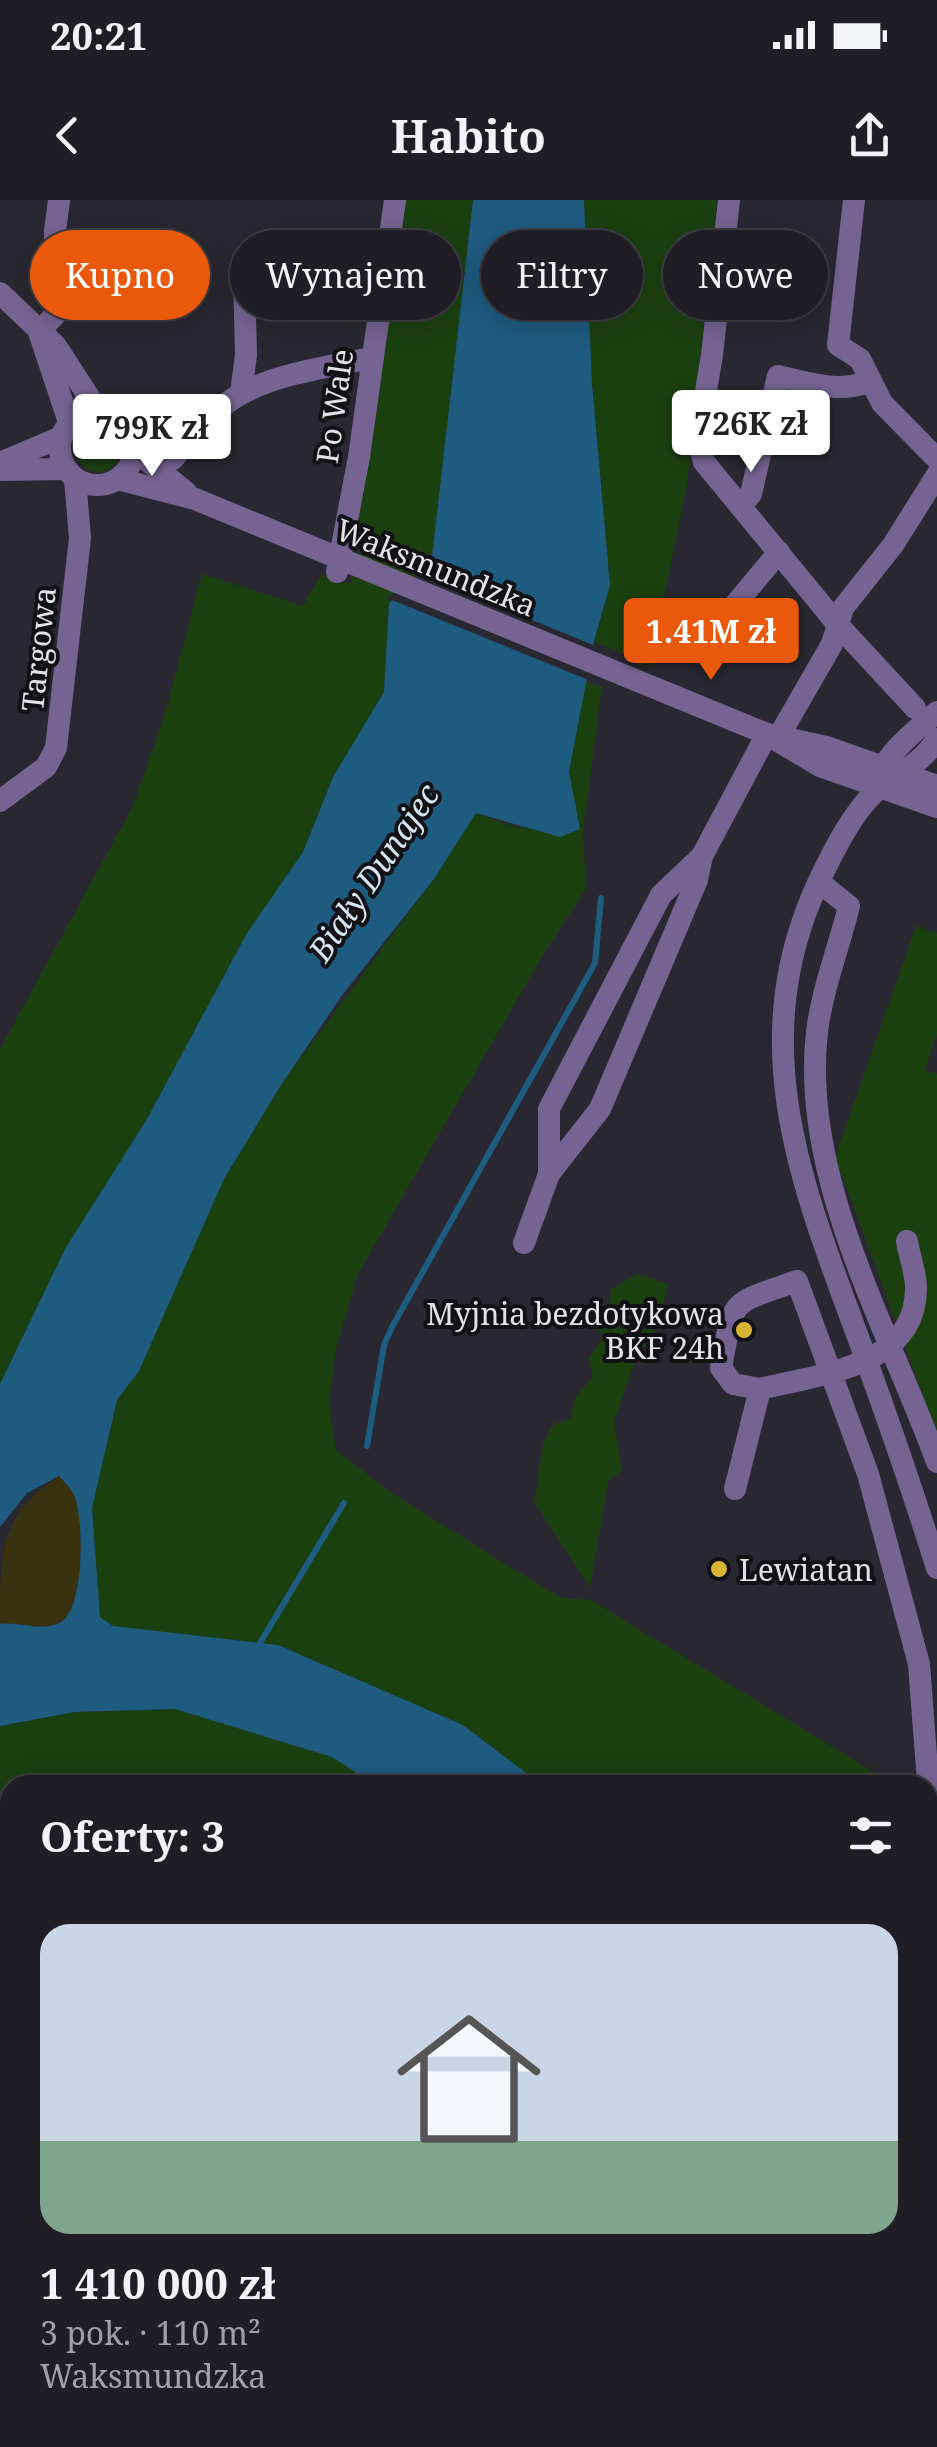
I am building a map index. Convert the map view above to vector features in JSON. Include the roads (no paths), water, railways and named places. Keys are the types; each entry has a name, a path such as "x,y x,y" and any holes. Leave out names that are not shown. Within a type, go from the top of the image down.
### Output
{"street":[{"path":"39,332 56,314 55,231 60,200"},
{"name":"Po Wale","path":"338,568 359,456 395,200"},
{"path":"729,200 712,355 698,438 704,462 838,624 926,710 819,882 796,944 786,1002 783,1072 788,1128 808,1198 937,1568"},
{"path":"854,200 838,345 860,359 900,426 937,459"},
{"path":"0,293 67,359 98,411"},
{"path":"242,394 245,320"},
{"path":"39,332 65,430 60,454 70,474"},
{"path":"173,459 213,414 242,394 291,376 370,358"},
{"path":"741,504 751,494 778,376 832,388 856,388 872,381"},
{"path":"98,411 124,423 134,450 130,466 111,482 0,466 65,430 82,413 98,411"},
{"name":"Waksmundzka","path":"134,450 195,499 338,568 379,576 887,777 937,786"},
{"name":"Targowa","path":"0,800 46,767 56,748 80,538 70,474"},
{"path":"549,1174 549,1109 661,895 702,856 838,624 842,608 893,546 937,476"},
{"name":"Waksmundzka","path":"111,482 195,499"},
{"name":"Targowa","path":"80,538 111,482"},
{"path":"709,636 779,552"},
{"path":"887,777 937,739"},
{"name":"Waksmundzka","path":"887,777 937,807"},
{"path":"524,1243 549,1174 600,1109 697,880 702,856"},
{"path":"819,882 849,906 817,1032 824,1150 851,1244 937,1462"},
{"path":"906,1241 916,1288 906,1333 891,1348 830,1372 760,1390 734,1384 721,1368 732,1312 744,1300 796,1280 830,1372 868,1474 920,1664 928,1775"},
{"path":"735,1488 760,1390"}],"water":[{"name":"Biały Dunajec","path":"473,200 584,200 585,230 481,230 481,320 589,320 610,585 594,641 569,772 580,829 560,837 476,813 434,879 343,994 224,1179 139,1371 117,1400 92,1508 100,1617 113,1626 278,1645 463,1725 529,1775 360,1775 332,1757 175,1709 75,1712 0,1726 0,1624 46,1627 61,1622 75,1599 81,1542 74,1495 59,1476 27,1493 0,1527 0,1384 65,1249 147,1119 247,933 303,852 333,777 384,692 389,603 430,574"}],"waterway":[{"path":"367,1446 384,1345 595,963 601,898"},
{"path":"257,1648 344,1503"}],"place":[{"name":"Myjnia bezdotykowa BKF 24h","path":"744,1330"},
{"name":"Lewiatan","path":"719,1569"}]}
